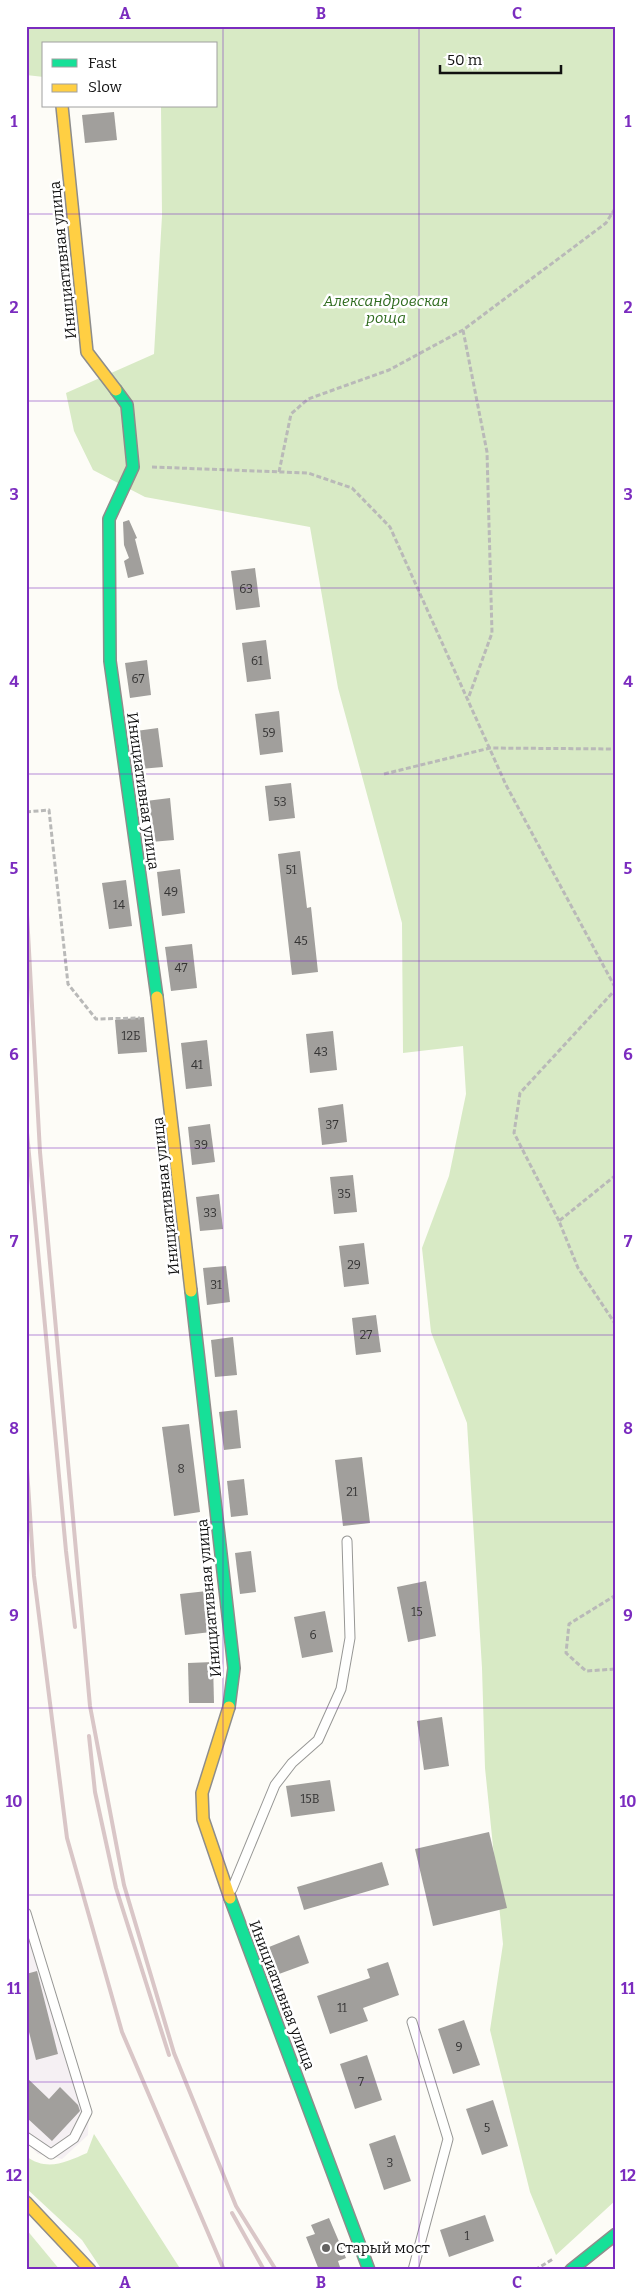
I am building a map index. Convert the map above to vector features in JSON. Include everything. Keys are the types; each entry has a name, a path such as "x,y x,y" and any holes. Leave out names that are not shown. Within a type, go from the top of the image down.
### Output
{"street":[{"name":"Инициативная улица","path":"62,108 87,352 127,405 133,467 109,519 110,661 160,1020 234,1668 228,1716 202,1793 203,1819 229,1896 369,2270"},
{"path":"26,2202 90,2270"},
{"path":"571,2270 616,2234"},
{"path":"575,2270 608,2258"}],"lane":[{"path":"229,1896 276,1785 292,1762 318,1740 341,1688 350,1638 347,1541"},
{"path":"26,1912 87,2112 74,2138 51,2154 26,2137"},
{"path":"412,2022 448,2139 414,2270"}],"path":[{"path":"279,472 291,414 308,399 389,370 463,330 606,223 616,206"},
{"path":"463,330 488,452 492,633 468,700"},
{"path":"133,467 308,473 352,488 390,527 506,785 616,989 520,1093 514,1133 558,1221 578,1268 616,1324"},
{"path":"384,774 490,748 616,749"},
{"path":"26,812 50,810 68,984 96,1019 115,1020 144,1017 160,1020"},
{"path":"558,1221 616,1175"},
{"path":"616,1595 569,1624 566,1653 586,1671 616,1669"}],"shaded area":[{"path":"26,1908 70,2065 89,2108 88,2135 62,2159 38,2154 26,2142"}],"green space":[{"name":"Александровская роща","path":"26,26 616,26 616,2200 556,2255 530,2192 490,2030 503,1944 485,1768 482,1668 467,1423 431,1332 422,1248 449,1176 466,1094 463,1046 403,1053 402,923 338,688 310,527 145,497 93,470 74,431 66,393 154,354 162,216 161,108 218,108 218,42 42,42 42,77 26,75"},
{"path":"94,2134 181,2270 102,2270 82,2240 26,2188 26,2156 41,2164 64,2162 87,2153"},
{"path":"26,2229 60,2270 26,2270"}],"building":[{"path":"114,112 117,140 85,143 82,115"},
{"path":"129,520 137,538 135,539 144,574 128,578 124,561 129,558 124,545 123,522"},
{"path":"255,568 260,607 236,610 231,571"},
{"path":"266,640 271,679 247,682 242,643"},
{"path":"147,660 151,695 130,698 125,663"},
{"path":"279,711 283,752 260,755 255,714"},
{"path":"158,728 163,767 140,769 136,731"},
{"path":"291,783 295,818 269,821 265,786"},
{"path":"170,798 174,840 151,842 146,801"},
{"path":"300,851 307,908 311,907 318,972 292,975 278,854"},
{"path":"180,869 185,913 162,916 157,872"},
{"path":"126,880 132,926 109,929 102,883"},
{"path":"192,944 197,988 171,991 165,947"},
{"path":"144,1017 147,1052 118,1054 115,1020"},
{"path":"333,1031 337,1070 310,1073 306,1034"},
{"path":"207,1040 212,1086 186,1089 181,1043"},
{"path":"343,1104 347,1142 322,1145 318,1108"},
{"path":"210,1124 215,1162 192,1165 188,1127"},
{"path":"353,1175 357,1212 334,1214 330,1177"},
{"path":"219,1194 223,1229 200,1231 196,1197"},
{"path":"364,1243 369,1284 344,1287 339,1246"},
{"path":"226,1266 230,1302 207,1305 203,1268"},
{"path":"376,1315 381,1352 356,1355 352,1318"},
{"path":"233,1337 237,1375 215,1377 211,1340"},
{"path":"237,1410 241,1448 224,1450 219,1412"},
{"path":"189,1424 200,1512 174,1516 162,1427"},
{"path":"362,1457 370,1523 343,1526 335,1460"},
{"path":"244,1479 248,1515 231,1517 227,1481"},
{"path":"251,1551 256,1592 240,1594 235,1553"},
{"path":"426,1581 436,1636 408,1642 397,1587"},
{"path":"207,1591 211,1632 185,1635 180,1594"},
{"path":"325,1611 333,1652 302,1658 294,1617"},
{"path":"213,1662 214,1703 189,1703 188,1663"},
{"path":"442,1717 449,1766 424,1770 417,1721"},
{"path":"330,1780 335,1811 291,1817 286,1786"},
{"path":"489,1832 507,1908 433,1926 415,1849"},
{"path":"382,1862 389,1885 304,1910 297,1887"},
{"path":"299,1935 309,1963 279,1974 269,1947"},
{"path":"388,1962 399,1995 363,2008 368,2021 330,2034 317,1996 370,1978 367,1969"},
{"path":"37,1971 58,2054 36,2060 29,2032 26,2033 26,1974"},
{"path":"464,2020 480,2065 453,2074 438,2029"},
{"path":"367,2055 382,2100 355,2109 340,2064"},
{"path":"26,2077 49,2099 60,2087 78,2105 80,2111 52,2141 26,2117"},
{"path":"493,2100 508,2146 482,2155 466,2109"},
{"path":"395,2135 411,2181 384,2190 369,2144"},
{"path":"485,2215 494,2241 449,2257 440,2230"},
{"name":"Старый мост","path":"329,2218 346,2258 338,2261 341,2270 319,2270 306,2237 315,2234 311,2225"}],"railway":[{"path":"26,896 40,1152 90,1706 124,1885 174,2053 236,2206 276,2270"},
{"path":"26,1122 66,1551 75,1627"},
{"path":"26,1453 34,1576 67,1838 122,2032 224,2270"},
{"path":"89,1736 95,1792 116,1888 169,2055"},
{"path":"232,2213 264,2270"}],"traffic: fast":[{"path":"116,390 127,405 133,467 109,519 110,661 157,997"},
{"path":"191,1291 234,1668 229,1707"},
{"path":"230,1898 369,2270"},
{"path":"571,2270 616,2234"}],"traffic: slow":[{"path":"62,108 87,352 116,390"},
{"path":"157,997 191,1291"},
{"path":"229,1707 202,1793 203,1819 230,1898"},
{"path":"26,2202 90,2270"}],"place":[{"name":"Старый мост","path":"326,2248"}]}
